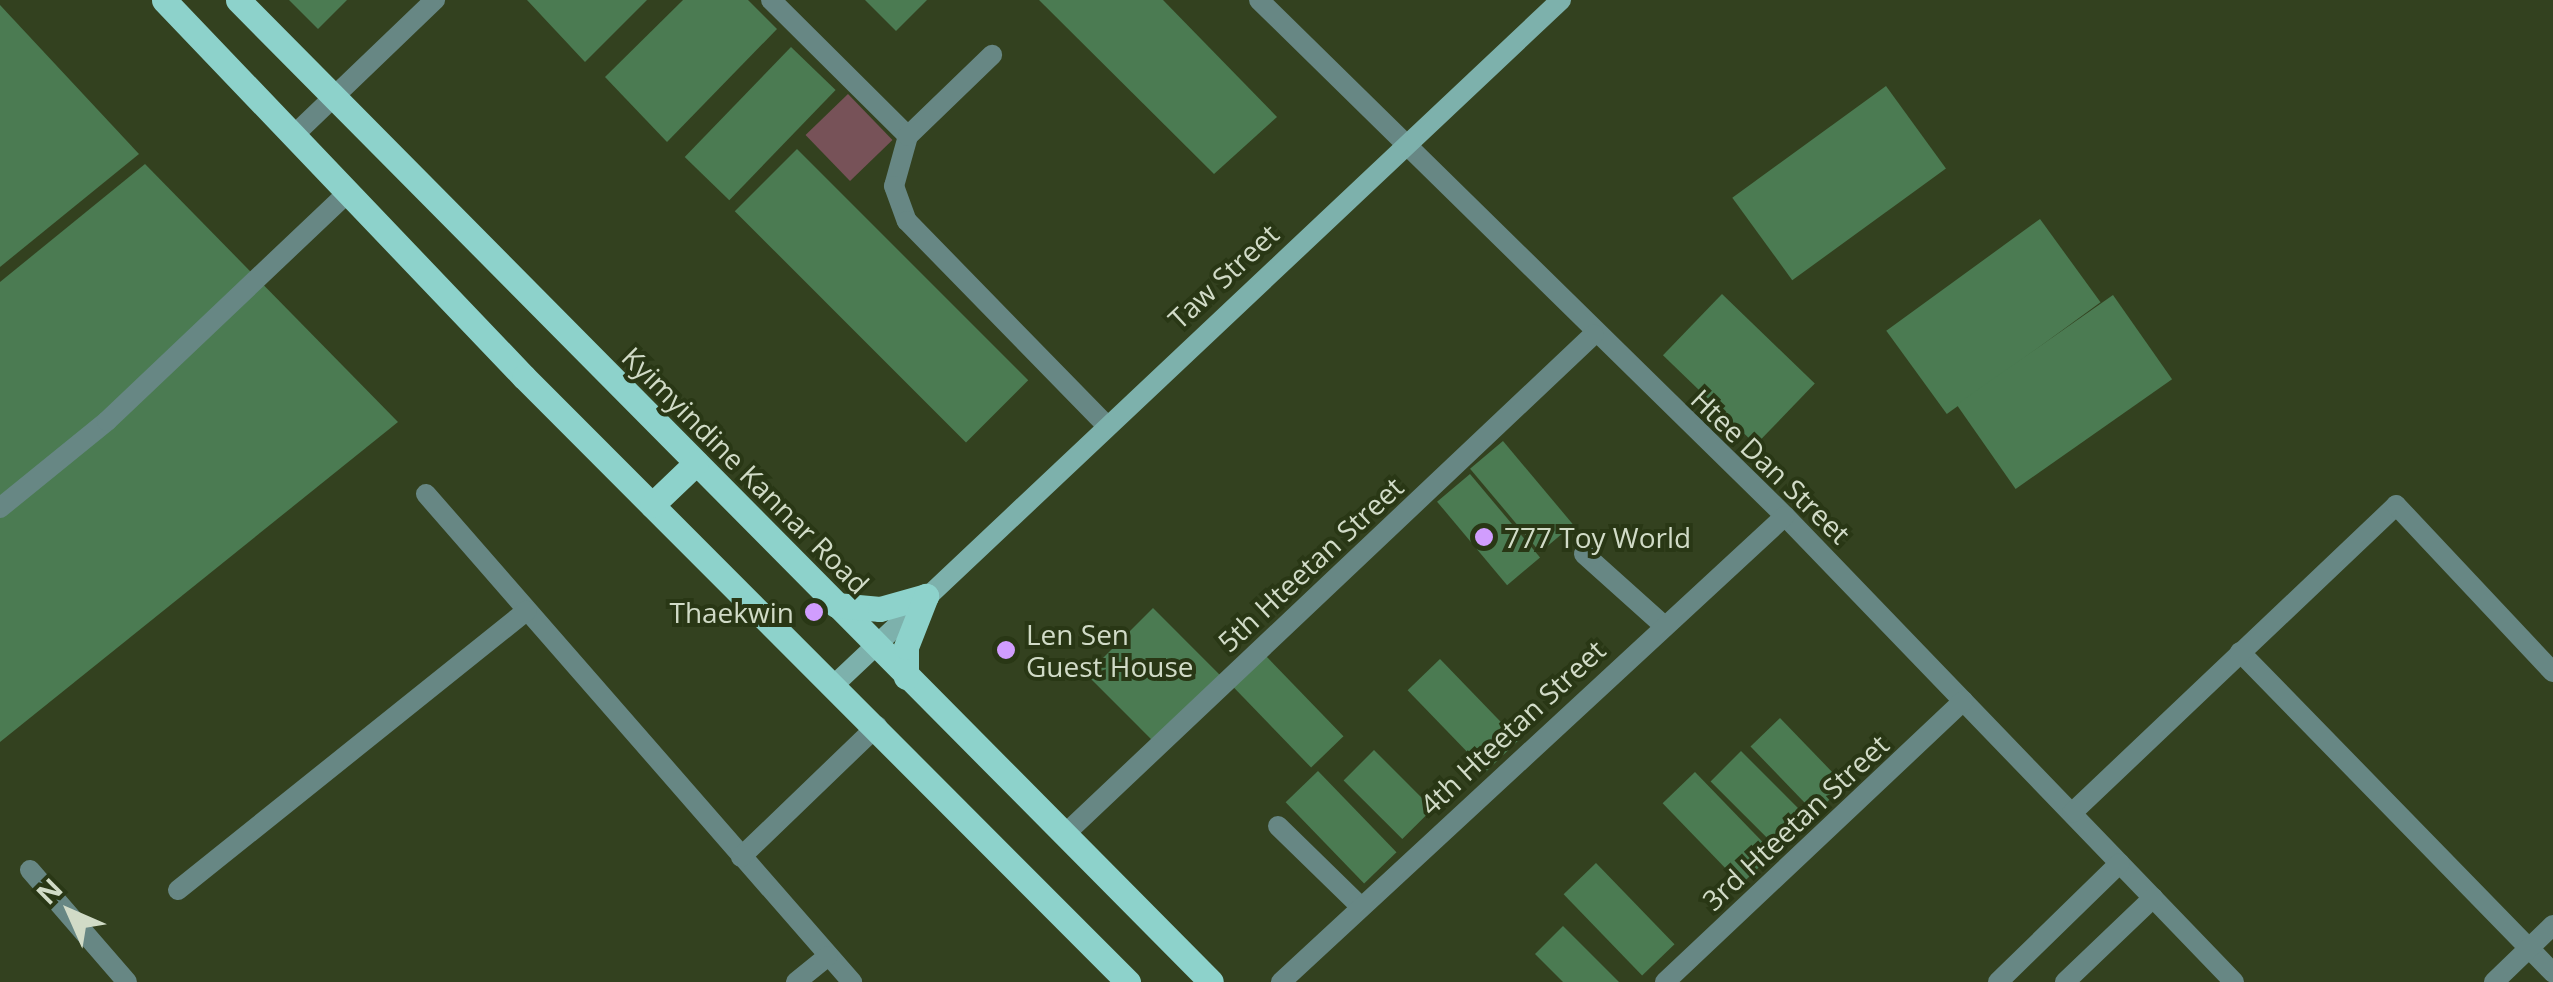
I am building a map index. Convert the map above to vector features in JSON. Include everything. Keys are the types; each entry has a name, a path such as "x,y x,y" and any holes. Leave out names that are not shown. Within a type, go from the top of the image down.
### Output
{"main road":[{"path":"164,0 652,505 877,726 1128,982"},
{"name":"Kyimyindine Kannar Road","path":"238,0 1211,982"},
{"path":"652,505 696,463"},
{"path":"836,605 880,609 926,596"},
{"path":"906,677 906,647 926,596"}],"street":[{"path":"293,136 435,0"},
{"path":"771,0 908,136"},
{"name":"Htee Dan Street","path":"1259,0 1594,334 1784,516 2234,982"},
{"name":"Taw Street","path":"834,685 1104,423 1561,0"},
{"path":"992,54 908,136 894,186 907,221 1104,423"},
{"path":"0,508 107,421 348,193"},
{"name":"5th Hteetan Street","path":"1064,835 1594,334"},
{"path":"426,494 852,982"},
{"path":"2072,814 2396,505 2553,672"},
{"name":"4th Hteetan Street","path":"1281,982 1359,905 1784,516"},
{"path":"1584,554 1663,625"},
{"path":"178,890 527,610"},
{"path":"2240,652 2553,973"},
{"name":"3rd Hteetan Street","path":"1665,982 1963,701"},
{"path":"741,856 877,726"},
{"path":"1278,826 1359,905"},
{"path":"1998,982 2120,863"},
{"path":"30,870 127,982"},
{"path":"2064,982 2152,898"},
{"path":"2494,982 2553,925"},
{"path":"796,982 828,956"}],"shaded area":[{"path":"848,94 892,140 850,181 806,135"}],"building":[{"path":"289,0 347,0 318,29"},
{"path":"527,0 647,0 585,62"},
{"path":"683,0 748,0 777,29 667,142 605,77"},
{"path":"865,0 927,0 896,31"},
{"path":"1039,0 1163,0 1277,117 1214,174"},
{"path":"0,5 139,154 0,267"},
{"path":"791,47 836,90 729,200 685,157"},
{"path":"1886,86 1946,169 1792,280 1732,198"},
{"path":"797,149 1028,380 966,442 735,211"},
{"path":"145,164 398,422 0,742 0,282"},
{"path":"2040,219 2101,302 1947,414 1886,331"},
{"path":"1722,294 1815,384 1756,445 1663,355"},
{"path":"2113,295 2172,379 2016,489 1957,405"},
{"path":"1503,441 1573,524 1540,552 1470,469"},
{"path":"1470,474 1540,557 1507,585 1437,502"},
{"path":"1153,608 1220,675 1154,742 1087,674"},
{"path":"1265,655 1343,736 1311,768 1233,686"},
{"path":"1440,659 1518,740 1486,772 1408,690"},
{"path":"1780,718 1845,785 1815,813 1751,746"},
{"path":"1374,750 1433,809 1402,839 1344,780"},
{"path":"1741,751 1809,819 1778,849 1711,781"},
{"path":"1318,771 1396,852 1364,884 1286,802"},
{"path":"1695,772 1773,853 1741,885 1663,803"},
{"path":"1596,863 1674,944 1642,976 1564,894"},
{"path":"1563,926 1619,982 1563,982 1535,954"}],"place":[{"name":"777 Toy World","path":"1484,537"},
{"name":"Thaekwin","path":"814,612"},
{"name":"Len Sen Guest House","path":"1006,650"}]}
